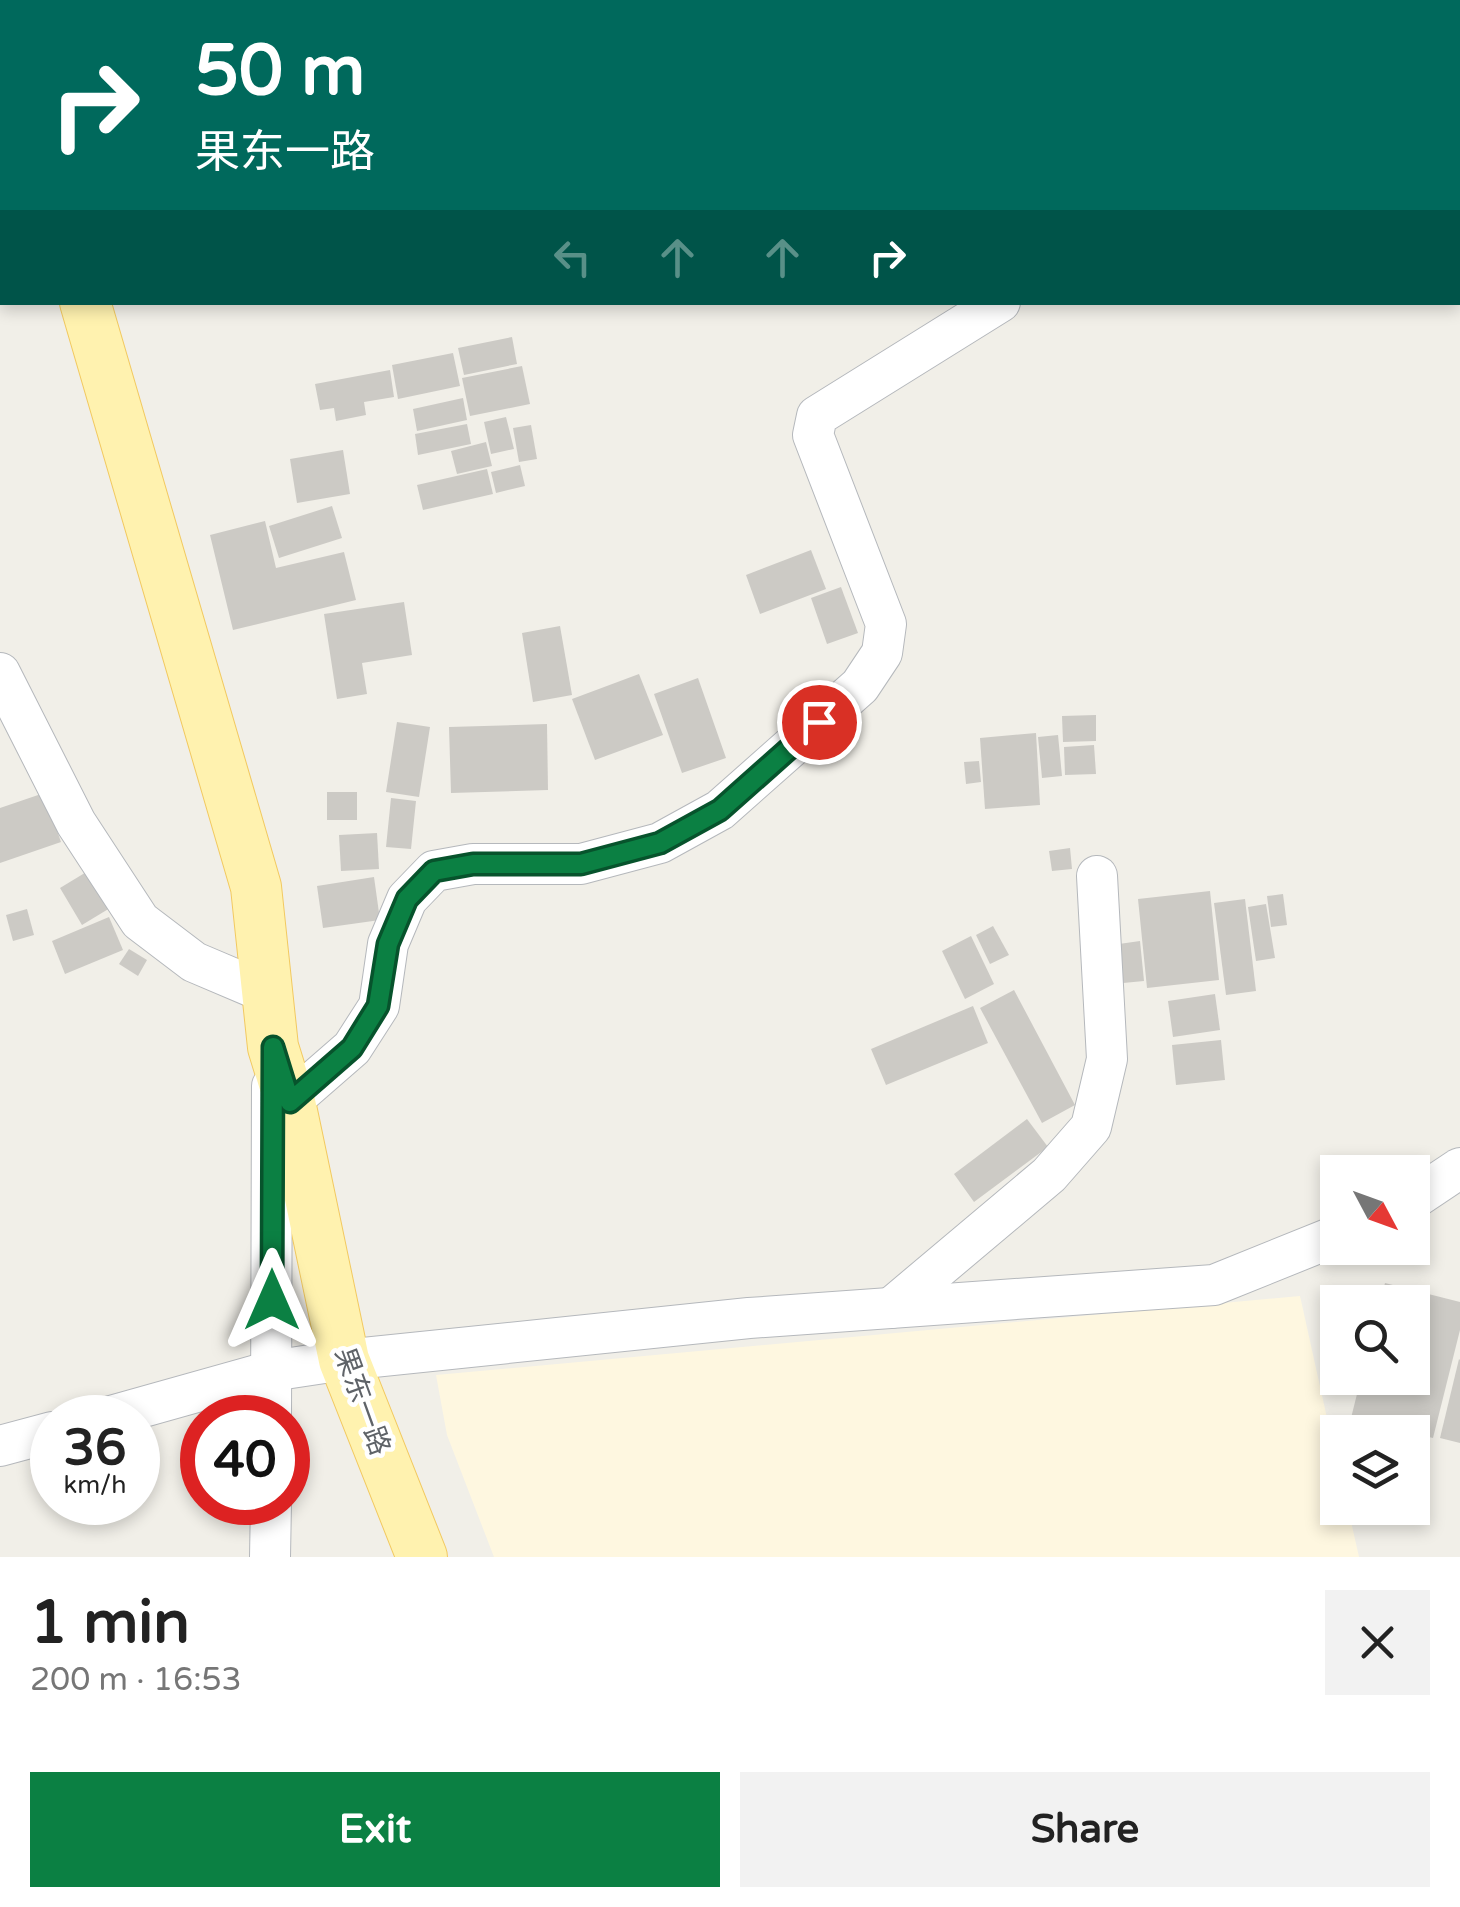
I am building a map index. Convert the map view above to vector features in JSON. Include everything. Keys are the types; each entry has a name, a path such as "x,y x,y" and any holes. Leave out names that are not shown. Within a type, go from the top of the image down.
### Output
{"main road":[{"name":"果东一路","path":"86,305 256,887 273,1047 290,1102 344,1360 422,1557"}],"street":[{"path":"290,1102 352,1048 370,1020 378,1006 388,944 407,899 434,871 473,864 581,864 660,843 720,810 860,686 882,653 886,624 813,435 816,416 995,305"},
{"path":"0,673 76,823 140,920 194,962 267,993"},
{"path":"891,1308 1049,1175 1091,1127 1107,1060 1097,876"},
{"path":"271,1395 273,1047"},
{"path":"1430,1188 1460,1168"},
{"path":"160,1403 271,1372 344,1360 730,1320 1214,1285 1320,1243"},
{"path":"0,1446 30,1438"},
{"path":"270,1525 270,1557"}],"shaded area":[{"path":"1300,1296 1326,1415 1320,1415 1320,1525 1352,1525 1359,1557 494,1557 447,1435 436,1375"}],"building":[{"path":"512,337 517,364 464,375 458,348"},
{"path":"453,353 460,386 398,399 392,365"},
{"path":"522,366 530,404 470,416 462,378"},
{"path":"390,370 394,397 364,402 366,415 336,421 334,408 320,410 315,384"},
{"path":"463,398 467,420 417,431 413,409"},
{"path":"506,417 514,449 491,454 484,422"},
{"path":"467,424 471,444 418,455 415,434"},
{"path":"531,425 537,459 519,462 513,428"},
{"path":"486,442 492,466 457,474 451,451"},
{"path":"343,450 350,494 297,503 290,459"},
{"path":"520,465 525,486 496,493 491,472"},
{"path":"487,469 493,494 423,510 417,485"},
{"path":"332,506 342,538 279,558 269,526"},
{"path":"265,521 276,568 344,552 356,600 233,630 210,535"},
{"path":"811,550 826,589 760,614 746,575"},
{"path":"841,587 858,633 827,644 811,598"},
{"path":"404,602 412,655 362,663 367,694 337,699 324,614"},
{"path":"560,626 572,695 533,702 522,633"},
{"path":"639,674 663,735 595,760 572,699"},
{"path":"698,678 726,758 682,773 654,694"},
{"path":"1096,715 1096,741 1063,742 1062,716"},
{"path":"397,722 430,727 419,797 386,792"},
{"path":"547,724 548,790 451,793 449,727"},
{"path":"1036,733 1040,805 985,809 980,738"},
{"path":"1058,735 1062,776 1042,778 1038,737"},
{"path":"1094,745 1096,774 1065,775 1064,747"},
{"path":"979,761 981,782 966,784 964,762"},
{"path":"327,792 357,792 357,820 327,820"},
{"path":"44,793 61,842 0,863 0,808"},
{"path":"391,798 416,801 411,849 386,847"},
{"path":"377,833 379,869 341,871 339,835"},
{"path":"1070,848 1072,869 1052,871 1049,851"},
{"path":"88,871 110,908 82,925 60,888"},
{"path":"374,877 380,920 323,928 317,886"},
{"path":"1210,891 1219,980 1147,988 1138,899"},
{"path":"1283,894 1287,925 1271,927 1267,896"},
{"path":"1245,899 1256,991 1226,995 1214,903"},
{"path":"1266,904 1275,958 1256,961 1248,907"},
{"path":"27,909 34,935 13,941 6,915"},
{"path":"109,917 123,950 65,974 52,941"},
{"path":"993,926 1009,955 990,964 976,935"},
{"path":"971,936 994,984 965,999 942,951"},
{"path":"1140,941 1144,981 1123,983 1119,944"},
{"path":"129,949 147,960 138,976 119,964"},
{"path":"1014,990 1075,1105 1042,1123 980,1008"},
{"path":"1215,994 1220,1030 1173,1037 1168,1001"},
{"path":"973,1006 988,1043 886,1085 871,1049"},
{"path":"1221,1040 1225,1080 1176,1085 1172,1045"},
{"path":"1027,1119 1048,1147 974,1202 954,1174"},
{"path":"1430,1294 1460,1302 1460,1330 1433,1438 1430,1415 1352,1415 1357,1395 1430,1395"},
{"path":"1460,1360 1460,1443 1440,1438"}],"route":[{"path":"272,1300 273,1047 290,1102 352,1048 378,1006 388,944 407,899 434,871 473,864 581,864 660,843 720,810 819,722"}]}
